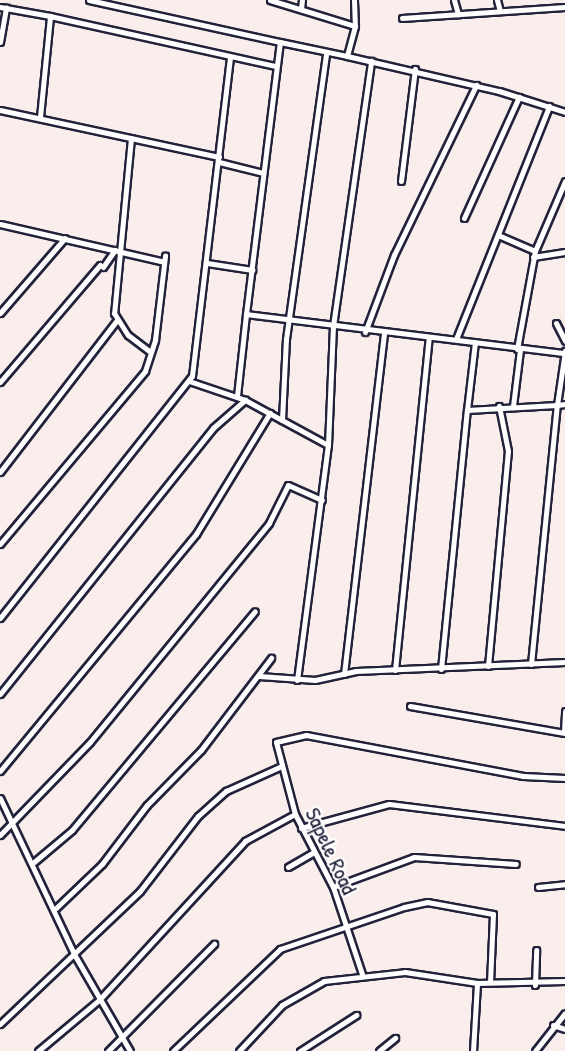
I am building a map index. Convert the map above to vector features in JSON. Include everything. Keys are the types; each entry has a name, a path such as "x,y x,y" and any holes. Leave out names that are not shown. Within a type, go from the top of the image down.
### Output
{"street":[{"path":"89,0 415,69 565,112"},
{"path":"270,0 355,26"},
{"path":"301,9 302,0"},
{"path":"347,56 355,26 354,0"},
{"path":"454,0 458,14"},
{"path":"497,0 500,11"},
{"path":"402,18 565,7"},
{"path":"0,42 3,8 50,16 230,58 275,66"},
{"path":"40,117 50,16"},
{"path":"237,396 275,66 280,42"},
{"path":"282,420 290,319 326,52"},
{"path":"0,618 189,381 196,367 230,58"},
{"path":"297,680 328,445 333,326 371,61"},
{"path":"401,181 415,69"},
{"path":"365,332 394,255 476,85"},
{"path":"464,218 519,97"},
{"path":"456,339 549,106"},
{"path":"0,110 131,138 219,159 264,173"},
{"path":"0,472 117,320 116,249 131,138"},
{"path":"513,406 534,254 565,181"},
{"path":"0,544 145,371 165,259 1,226"},
{"path":"498,236 534,254 565,252"},
{"path":"0,313 65,238"},
{"path":"0,382 116,249"},
{"path":"207,263 252,270"},
{"path":"246,314 365,332 456,339 519,350 564,352 531,664"},
{"path":"117,320 149,351"},
{"path":"556,323 565,341"},
{"path":"344,674 384,333"},
{"path":"395,670 429,338"},
{"path":"441,669 475,342"},
{"path":"189,381 237,396 328,445"},
{"path":"0,694 213,428 245,400"},
{"path":"467,410 499,406 565,404"},
{"path":"488,666 508,451 499,406"},
{"path":"0,771 196,534 270,413"},
{"path":"0,835 9,822 90,742 269,523 288,485 322,500"},
{"path":"34,862 72,830 255,611"},
{"path":"56,908 102,864 259,676 271,658"},
{"path":"259,676 297,680 395,670 565,662"},
{"path":"410,706 564,733 565,711"},
{"name":"Sapele Road","path":"362,974 333,886 295,814 276,742 306,735 523,776 565,778"},
{"path":"0,1024 140,891 176,838 212,804 244,780 282,766"},
{"path":"0,798 9,822 34,862 56,908 74,954 130,1051"},
{"path":"301,828 389,804 565,825"},
{"path":"38,1051 99,1000 245,841 295,814"},
{"path":"288,867 314,852"},
{"path":"333,886 414,857 516,864"},
{"path":"538,886 565,884"},
{"path":"173,1051 266,958 347,927 427,902 490,912 490,982"},
{"path":"108,1051 214,944"},
{"path":"535,985 537,950"},
{"path":"239,1051 305,988 362,974 405,972 477,983 535,985 565,981"},
{"path":"473,1051 477,983"},
{"path":"535,1051 553,1025 565,1013"},
{"path":"300,1051 356,1016"},
{"path":"553,1025 565,1029"},
{"path":"378,1051 395,1038"}]}
